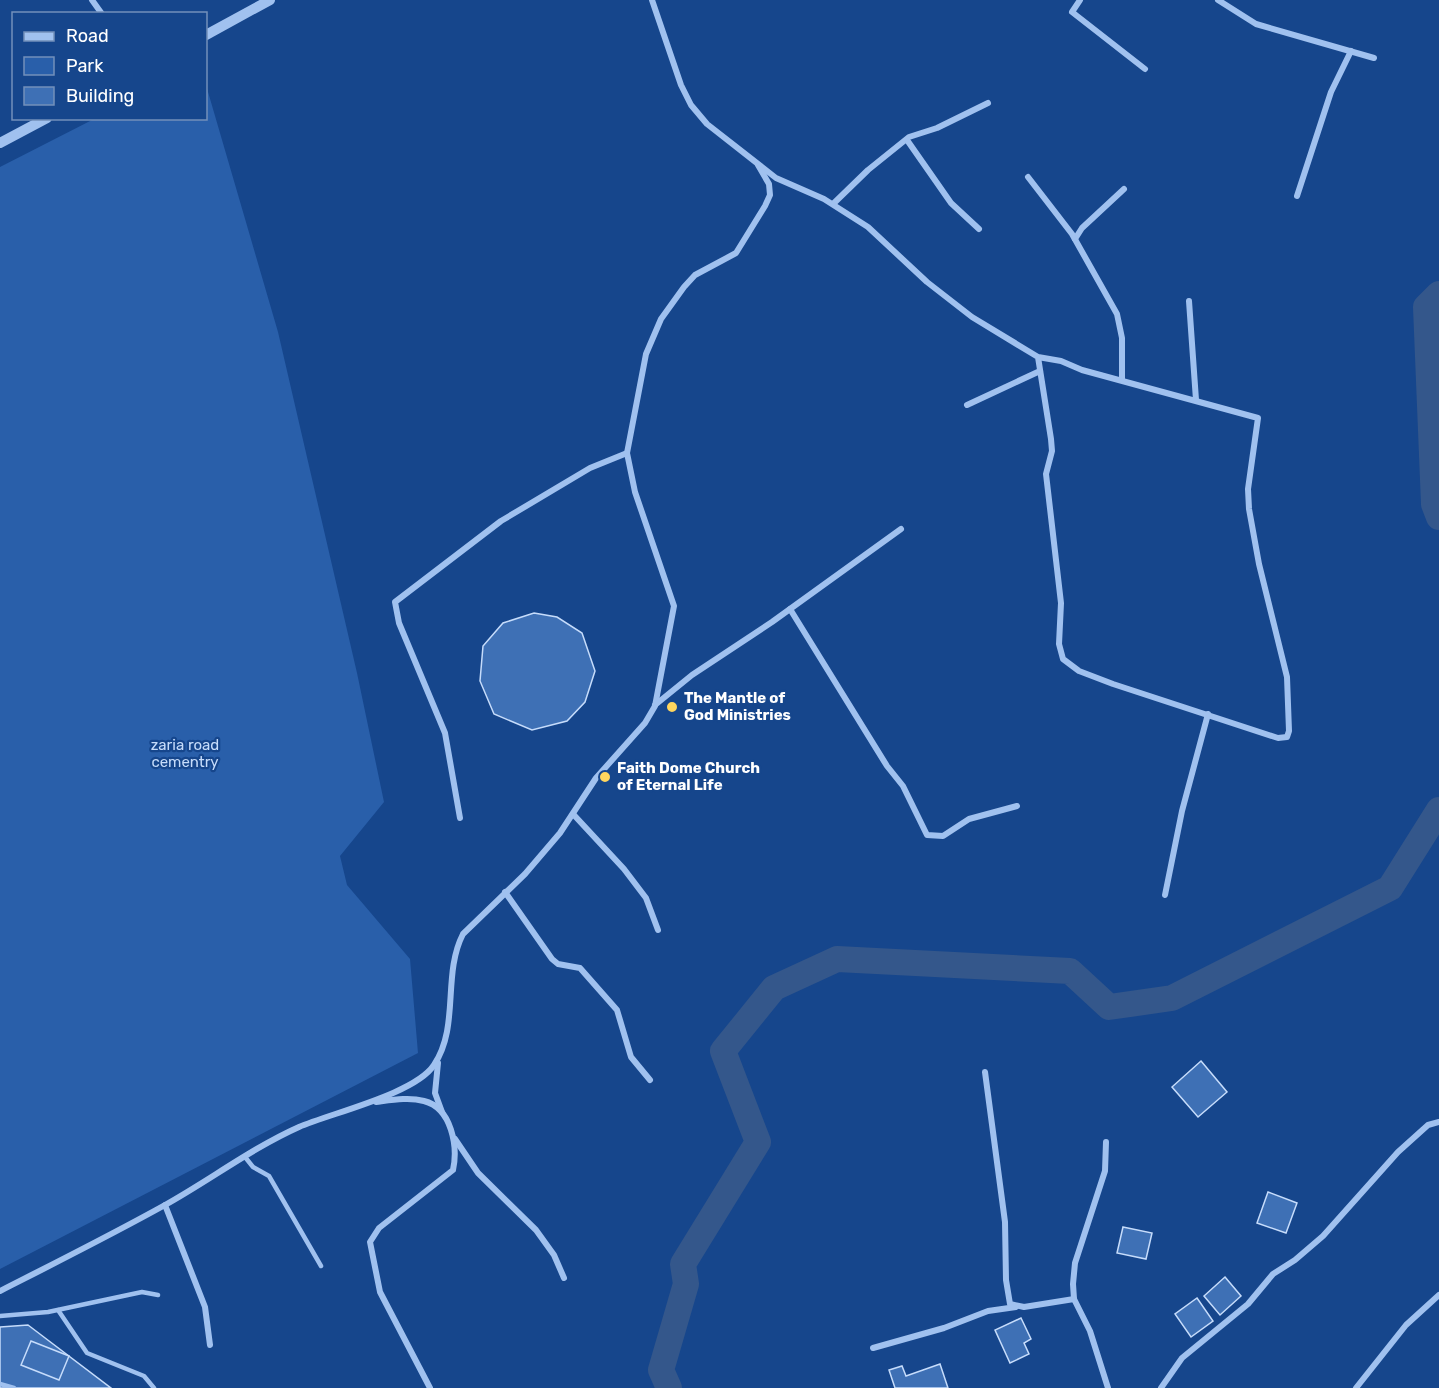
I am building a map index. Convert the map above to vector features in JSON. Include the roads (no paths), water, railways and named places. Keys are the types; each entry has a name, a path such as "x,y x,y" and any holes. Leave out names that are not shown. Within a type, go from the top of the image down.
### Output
{"street":[{"path":"207,34 270,0"},
{"path":"652,0 681,85 691,105 707,124 776,178 833,204 868,226 927,282 972,317 1038,357 1061,361 1082,370 1258,418 1248,489 1249,509 1258,564 1287,678 1289,731 1287,737 1278,738 1079,671 1063,659 1059,644 1061,603 1046,474 1052,451 1038,357"},
{"path":"1080,0 1072,12 1145,69"},
{"path":"1218,0 1256,24 1374,58"},
{"path":"1297,196 1331,92 1351,51"},
{"path":"833,204 868,170 907,140 988,103"},
{"path":"0,143 43,120"},
{"path":"907,140 951,203 979,229"},
{"path":"655,706 674,606 635,492 627,453 646,354 661,319 695,275 736,253 770,195 769,184 756,162"},
{"path":"1028,177 1075,239 1117,314 1122,338 1122,380"},
{"path":"1075,239 1082,228 1124,189"},
{"path":"1189,301 1196,400"},
{"path":"967,405 1040,371"},
{"path":"460,818 445,733 399,623 395,602 501,521 590,468 627,453"},
{"path":"564,1278 554,1255 536,1230 478,1173 455,1139 435,1093 436,1069 448,1033 449,996 457,945 463,934 546,850 596,778 645,723 655,706 692,675 790,609 901,529"},
{"path":"790,609 887,766 903,786 927,835 943,836 969,819 1017,806"},
{"path":"1165,895 1182,811 1208,714"},
{"path":"573,814 641,891 658,930"},
{"path":"505,892 552,959 558,964 580,968 617,1010 631,1057 650,1080"},
{"path":"0,1291 165,1205 299,1127 391,1094 433,1068 444,1048"},
{"path":"985,1072 1005,1222 1007,1295 1010,1304 1016,1307"},
{"path":"367,1103 397,1100 426,1101 444,1118"},
{"path":"1161,1388 1182,1358 1248,1304 1273,1274 1295,1260 1323,1236 1398,1152 1428,1125 1439,1122"},
{"path":"430,1388 380,1292 370,1242 380,1228 453,1170 455,1139"},
{"path":"1106,1142 1105,1171 1076,1263 1074,1299 1090,1331 1108,1388"},
{"path":"165,1205 205,1306 210,1345"},
{"path":"1356,1388 1406,1325 1439,1295"},
{"path":"873,1348 944,1329 988,1311 1074,1299"}],"lane":[{"path":"245,1157 250,1164 269,1176 321,1266"},
{"path":"0,1316 58,1310 142,1292 158,1294"},
{"path":"58,1310 87,1353 144,1376 154,1388"},
{"path":"0,1384 14,1388"}],"waterway":[{"path":"1439,294 1426,307 1434,504 1439,517"},
{"path":"669,1388 661,1370 686,1284 683,1264 758,1142 723,1051 774,988 837,959 1070,971 1109,1007 1172,998 1390,888 1439,810"}],"place":[{"name":"The Mantle of God Ministries","path":"672,707"},
{"name":"Faith Dome Church of Eternal Life","path":"605,777"}],"park label":[{"name":"zaria road cementry","path":"185,754"}]}
